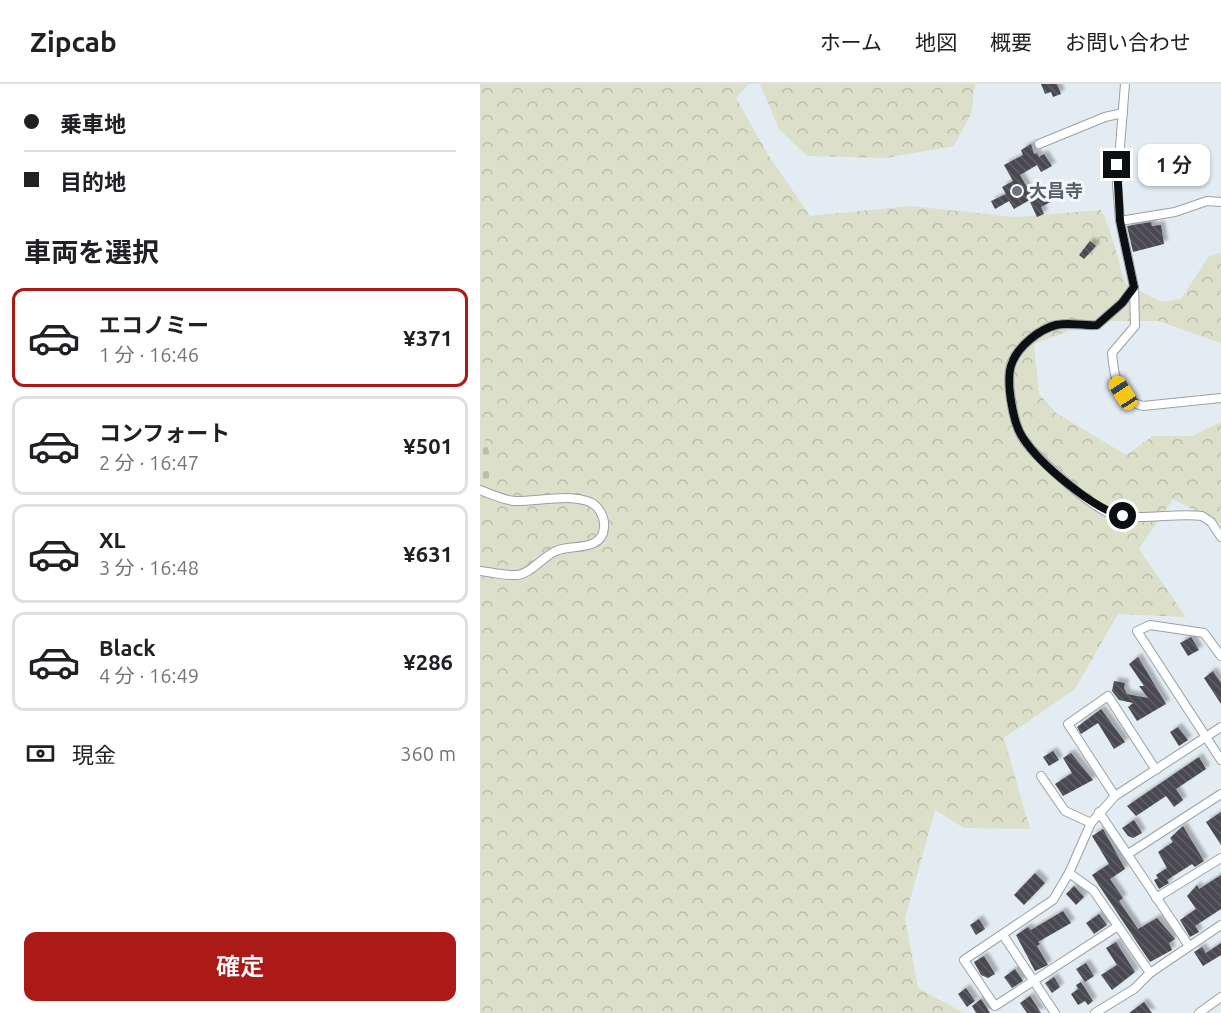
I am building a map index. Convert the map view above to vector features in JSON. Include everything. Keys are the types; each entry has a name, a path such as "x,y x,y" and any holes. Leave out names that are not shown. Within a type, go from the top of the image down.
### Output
{"street":[{"path":"1125,84 1117,165 1120,221 1134,287 1135,326 1112,353 1115,379 1123,393 1132,401 1143,406 1221,398"},
{"path":"1039,144 1105,117 1123,113"},
{"path":"1120,221 1175,212 1208,201 1221,202"},
{"path":"1134,287 1115,311 1097,325 1055,325 1039,333 1016,355 1010,372 1017,426 1030,448 1067,483 1104,510 1123,516 1202,516 1210,522 1221,537"},
{"path":"480,490 512,501 535,501 553,497 585,500 596,506 605,524 604,531 595,543 586,547 557,550 523,573 480,571"},
{"path":"1220,652 1207,635 1200,632 1150,625 1137,631 1221,760"},
{"path":"1115,796 1068,724 1108,696 1156,770"},
{"path":"1118,926 994,1006 964,960 1047,905 1068,873 1091,823 1115,796 1221,727"},
{"path":"1041,776 1065,811 1091,823"},
{"path":"1128,854 1221,794"},
{"path":"1099,812 1189,946"},
{"path":"1156,898 1221,858"},
{"path":"1068,873 1093,890 1150,973"},
{"path":"1095,1013 1134,989 1150,973 1221,925"},
{"path":"1004,935 1055,1013"},
{"path":"1199,1013 1221,998"}],"green space":[{"path":"480,84 749,84 736,98 769,156 810,216 910,206 1015,217 1101,210 1109,228 1126,284 1161,302 1181,299 1209,256 1221,253 1221,343 1158,321 1096,321 1034,344 1039,394 1055,412 1126,455 1153,436 1192,436 1221,422 1221,524 1173,499 1139,549 1186,617 1118,614 1075,689 1004,738 1030,829 964,828 935,810 905,918 918,988 964,1013 480,1013"},
{"path":"760,84 975,84 971,114 954,146 885,158 807,156 779,129"},
{"path":"480,430 484,435 496,477 481,483"}],"building":[{"path":"1041,84 1057,84 1061,94 1053,97 1051,92 1045,94"},
{"path":"1031,144 1034,154 1037,153 1039,157 1044,154 1052,166 1041,172 1037,165 1020,175 1033,198 1014,209 1009,201 995,209 991,201 1006,194 1002,187 1013,181 1004,165 1023,155 1021,150"},
{"path":"1055,189 1060,197 1041,207 1044,214 1037,217 1030,202"},
{"path":"1151,222 1152,226 1161,225 1164,244 1133,252 1127,226"},
{"path":"1090,241 1096,246 1084,259 1079,255"},
{"path":"1191,637 1199,650 1188,656 1180,643"},
{"path":"1138,657 1166,704 1137,721 1128,707 1133,703 1119,700 1112,691 1114,681 1125,683 1124,688 1127,694 1148,698 1139,686 1144,686 1129,664"},
{"path":"1213,671 1221,683 1221,704 1204,678"},
{"path":"1101,709 1125,742 1114,749 1098,723 1081,734 1077,727"},
{"path":"1178,727 1188,740 1179,746 1170,732"},
{"path":"1053,751 1059,760 1049,766 1043,757"},
{"path":"1071,753 1093,780 1063,796 1055,784 1072,773 1063,758"},
{"path":"1199,757 1206,769 1176,789 1183,800 1174,807 1166,796 1136,816 1127,806"},
{"path":"1221,812 1221,845 1206,822"},
{"path":"1134,820 1142,833 1133,838 1128,836 1122,828"},
{"path":"1183,826 1204,861 1195,867 1192,864 1167,880 1169,883 1159,889 1154,880 1158,878 1156,875 1167,868 1158,852 1173,842 1170,838"},
{"path":"1103,829 1125,869 1110,879 1123,898 1119,901 1138,929 1157,918 1175,939 1169,943 1172,950 1150,962 1092,875 1109,864 1092,836"},
{"path":"1035,873 1045,883 1024,905 1014,895"},
{"path":"1221,875 1221,909 1195,926 1199,932 1190,937 1180,920 1196,909 1187,896 1197,885 1199,889"},
{"path":"1074,886 1084,897 1076,905 1066,894"},
{"path":"1063,911 1071,923 1038,942 1040,944 1037,946 1048,965 1035,971 1016,935 1028,927 1031,930"},
{"path":"1099,914 1107,925 1094,934 1086,923"},
{"path":"979,919 985,929 976,935 970,925"},
{"path":"1116,942 1135,972 1112,990 1101,975 1117,965 1106,948"},
{"path":"1221,943 1221,955 1203,966 1194,952 1202,947 1206,953"},
{"path":"984,956 995,974 988,978 981,975 974,962"},
{"path":"1086,963 1094,976 1085,982 1076,969"},
{"path":"1015,969 1023,981 1012,988 1004,977"},
{"path":"1054,977 1060,987 1052,993 1045,983"},
{"path":"1081,982 1093,1001 1088,1005 1085,1001 1078,1005 1071,994 1078,989 1076,985"},
{"path":"966,988 975,1001 967,1007 958,994"},
{"path":"1030,996 1041,1013 1027,1013 1020,1003"},
{"path":"981,999 990,1013 976,1013 972,1006"},
{"path":"1144,1002 1152,1013 1129,1013"}],"place":[{"name":"大昌寺","path":"1017,191"}],"route":[{"path":"1117,165 1120,221 1134,287 1122,303 1097,325 1055,325 1039,333 1016,355 1011,363 1010,372 1012,405 1017,426 1030,448 1067,483 1104,510 1123,516"}]}
